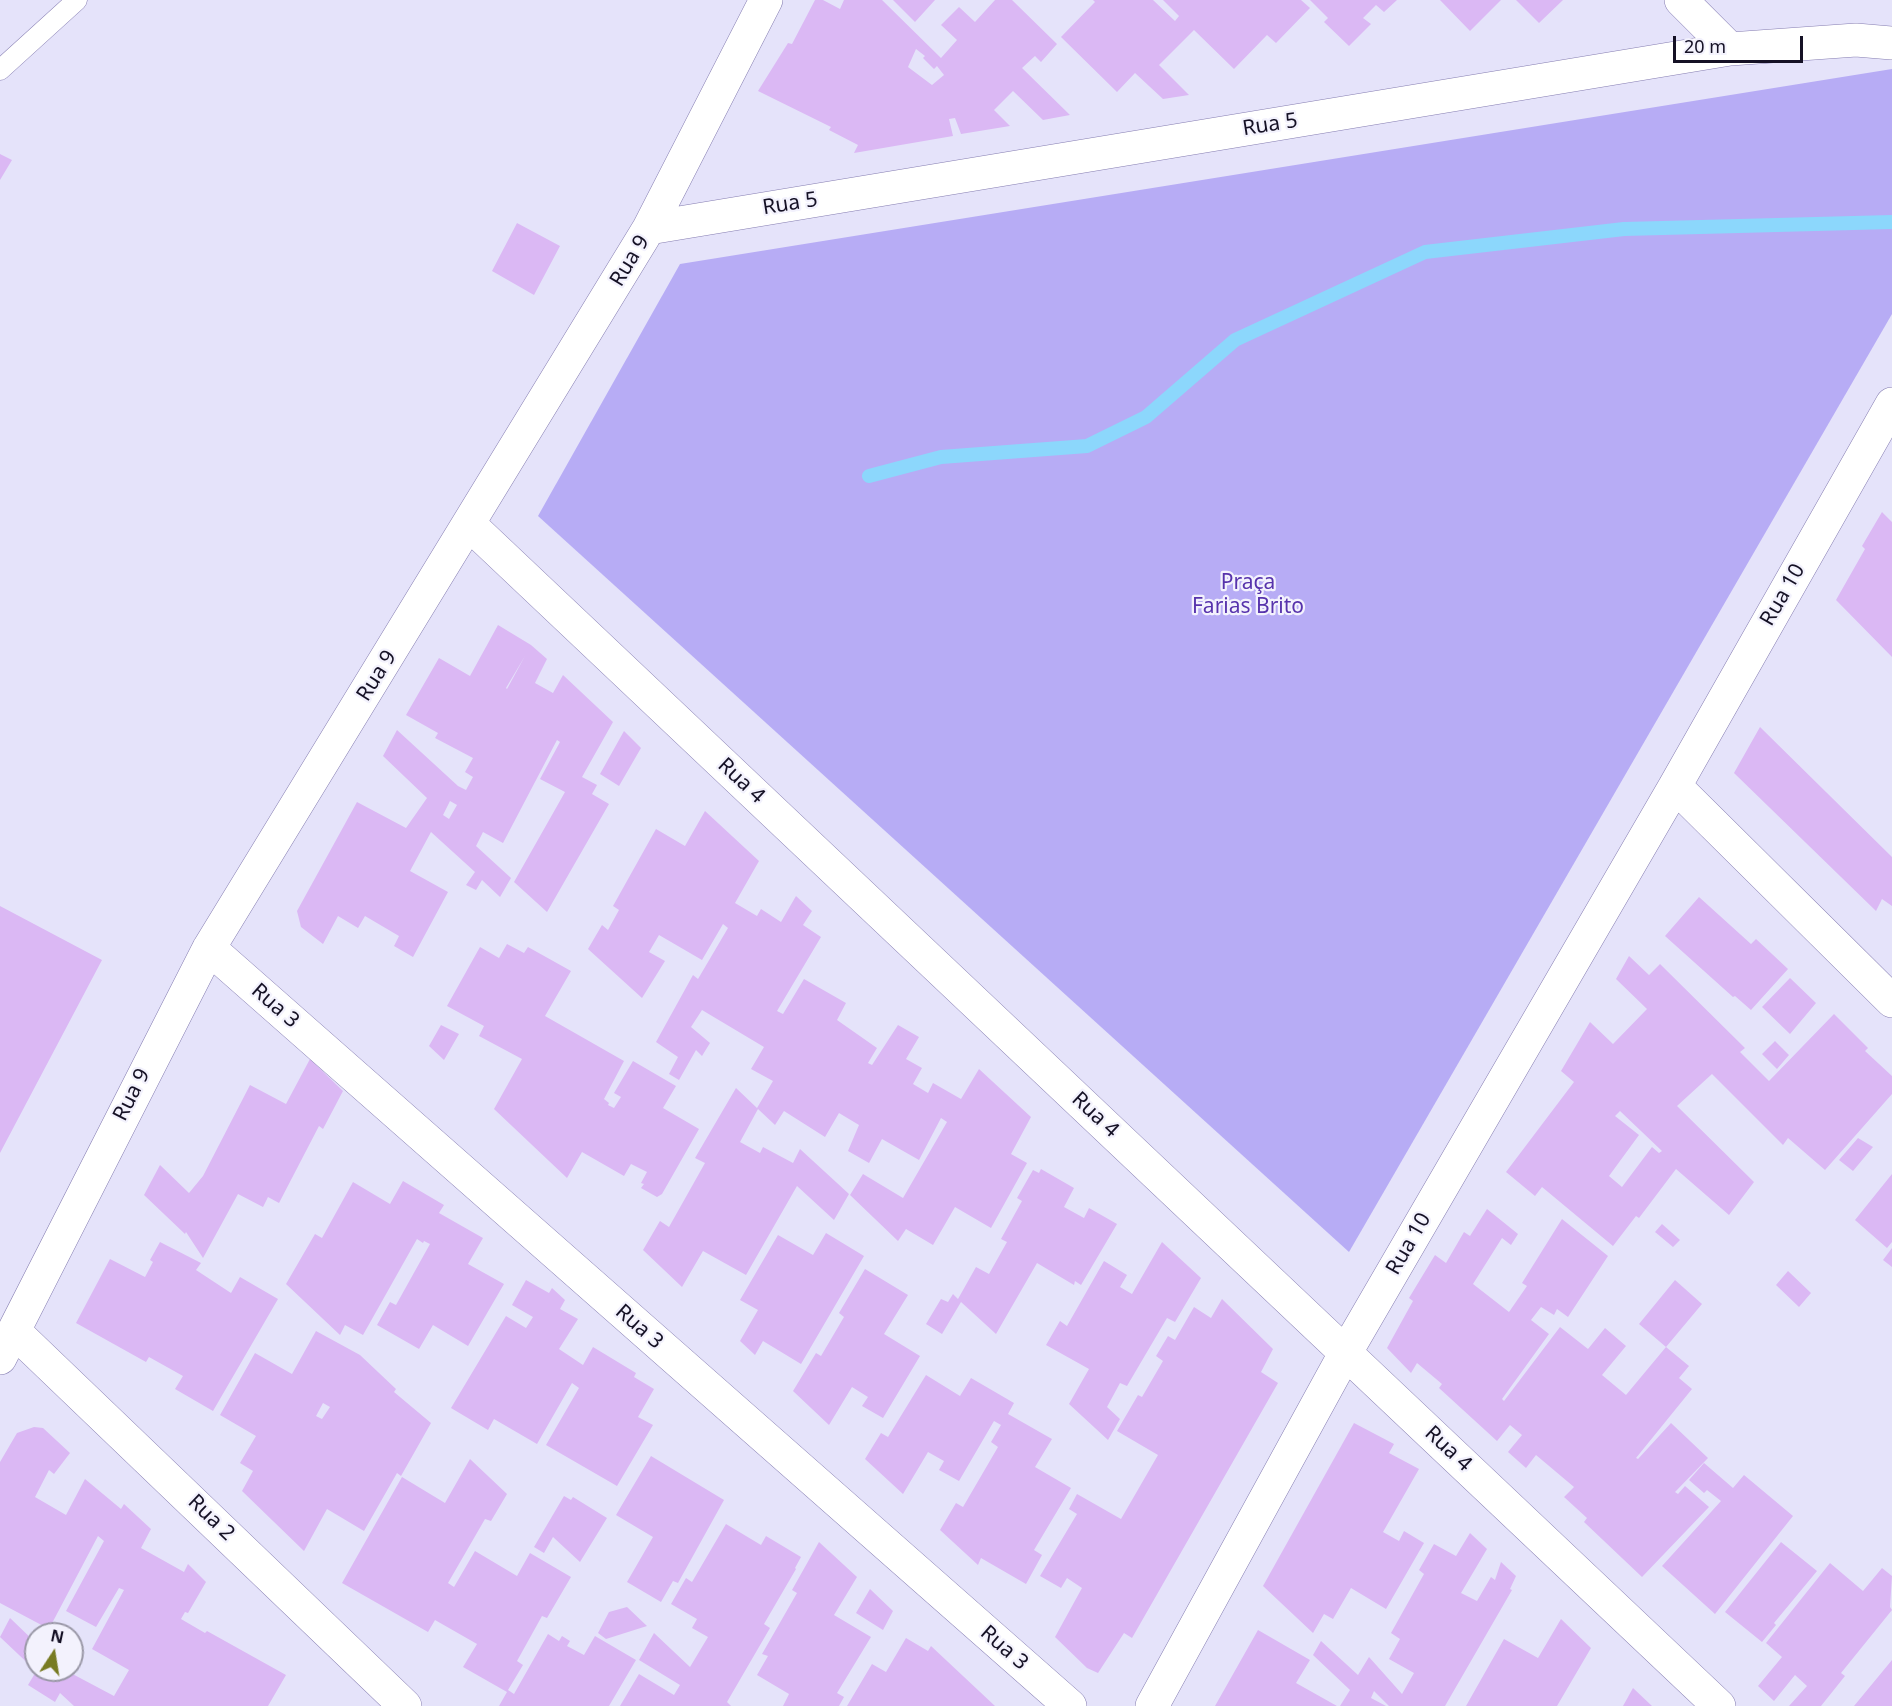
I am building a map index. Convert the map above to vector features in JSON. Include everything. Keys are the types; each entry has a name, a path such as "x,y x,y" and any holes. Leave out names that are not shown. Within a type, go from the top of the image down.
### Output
{"street":[{"name":"Rua 9","path":"5,1335 209,948 470,525 649,228 766,0"},
{"path":"1681,0 1730,49"},
{"name":"Rua 5","path":"649,228 1730,49 1856,40 1892,43"},
{"name":"Rua 10","path":"1152,1706 1346,1352 1675,786 1892,404"},
{"name":"Rua 4","path":"470,525 1719,1706"},
{"path":"1675,786 1892,1001"},
{"name":"Rua 3","path":"209,948 1070,1706"},
{"name":"Rua 2","path":"5,1335 405,1706"}],"lane":[{"path":"0,70 77,0"}],"green space":[{"name":"Praça Farias Brito","path":"1892,69 1892,314 1349,1252 538,516 680,264"}],"building":[{"path":"815,0 823,0 840,9 844,0 882,0 941,58 957,40 941,25 959,7 975,22 995,0 1012,0 1057,44 1041,62 1035,56 1022,68 1070,115 1043,120 1013,91 994,110 1010,126 961,134 955,118 949,119 953,136 854,153 858,145 829,130 831,127 758,91 788,43 792,44","holes":["916,49 925,56 923,58 934,69 937,66 944,75 932,85 908,67"]},
{"path":"893,0 935,0 915,22"},
{"path":"1093,0 1153,0 1175,21 1179,16 1163,0 1301,0 1310,8 1276,43 1267,35 1234,69 1194,30 1159,65 1189,95 1163,99 1135,73 1117,92 1061,37 1095,2"},
{"path":"1310,0 1397,0 1384,12 1376,5 1363,18 1371,24 1349,46 1324,22 1328,18"},
{"path":"1440,0 1501,0 1470,31"},
{"path":"1516,0 1563,0 1539,23"},
{"path":"0,154 12,160 0,180"},
{"path":"517,223 560,246 534,295 492,271"},
{"path":"1882,512 1892,522 1892,657 1836,600 1865,549 1862,546"},
{"path":"498,625 531,645 547,659 535,683 553,693 563,675 613,722 582,777 597,785 592,794 609,804 547,912 514,882 565,792 540,779 560,742 557,740 503,843 483,832 476,846 511,878 500,897 482,880 476,890 466,885 475,872 431,832 410,871 448,892 413,957 394,946 399,936 365,916 358,928 338,916 323,944 301,927 297,911 357,802 406,828 427,798 383,756 397,730 458,786 466,790 473,777 465,772 473,758 435,738 438,733 406,715 439,658 470,676","holes":["525,656 507,689 506,688","450,801 457,805 449,819 443,815"]},
{"path":"1760,727 1892,857 1892,906 1882,899 1876,911 1734,773"},
{"path":"624,731 641,748 619,786 600,774"},
{"path":"705,811 759,861 735,903 757,916 761,909 781,922 796,896 812,911 803,925 821,937 777,1011 783,1014 804,979 846,1003 837,1020 877,1048 868,1063 872,1065 898,1025 919,1037 906,1059 922,1068 913,1084 928,1093 933,1083 961,1099 979,1069 1031,1117 1011,1154 1027,1163 991,1228 955,1207 933,1245 906,1229 898,1241 850,1195 863,1174 903,1198 947,1122 941,1118 919,1160 882,1139 869,1163 848,1151 859,1125 839,1113 825,1137 784,1111 775,1125 758,1109 740,1142 760,1153 763,1147 793,1163 800,1149 849,1194 834,1220 797,1186 746,1275 703,1251 682,1287 643,1250 660,1221 669,1227 705,1163 695,1158 736,1088 757,1108 773,1081 751,1069 764,1047 702,1010 691,1027 710,1043 702,1056 696,1050 679,1080 669,1074 678,1057 656,1042 693,975 698,979 728,928 723,924 702,960 659,935 649,952 665,961 642,998 588,949 602,925 608,930 619,910 613,906 656,829 685,846"},
{"path":"1699,897 1751,944 1756,939 1788,969 1751,1010 1735,996 1733,997 1665,936"},
{"path":"0,906 102,960 0,1153"},
{"path":"507,944 524,953 528,947 571,971 545,1016 624,1061 604,1099 609,1103 608,1105 614,1108 621,1097 614,1093 633,1061 676,1086 663,1108 699,1129 662,1194 657,1197 641,1188 647,1172 631,1164 624,1176 582,1152 567,1178 494,1109 522,1059 479,1036 484,1026 447,1006 480,947 499,958"},
{"path":"1629,956 1649,975 1660,964 1745,1048 1740,1052 1769,1081 1834,1014 1868,1048 1865,1051 1892,1076 1892,1094 1825,1170 1788,1138 1783,1145 1712,1074 1677,1106 1754,1182 1729,1215 1676,1169 1639,1218 1636,1216 1613,1246 1542,1187 1535,1196 1506,1172 1574,1082 1561,1071 1590,1022 1613,1044 1647,1009 1616,979","holes":["1620,1111 1662,1151 1659,1153 1652,1147 1622,1187 1609,1176 1639,1135 1615,1116"]},
{"path":"1790,978 1816,1003 1790,1034 1762,1007"},
{"path":"441,1025 459,1034 444,1060 429,1046"},
{"path":"1775,1041 1789,1055 1777,1069 1762,1054"},
{"path":"310,1059 343,1091 323,1129 319,1126 279,1203 268,1197 263,1207 238,1194 203,1258 186,1232 185,1234 144,1195 160,1165 189,1193 203,1176 250,1085 286,1104"},
{"path":"1858,1138 1873,1147 1853,1171 1839,1160"},
{"path":"1041,1169 1074,1188 1064,1207 1084,1218 1089,1208 1117,1224 1081,1285 1075,1281 1074,1285 1037,1263 996,1334 961,1302 942,1334 926,1324 941,1299 948,1302 953,1294 958,1299 976,1267 989,1274 1007,1242 1001,1239 1022,1201 1017,1198 1033,1170 1039,1173"},
{"path":"1892,1174 1892,1242 1887,1248 1855,1220"},
{"path":"403,1181 444,1205 439,1213 483,1238 468,1264 504,1284 468,1346 433,1325 419,1349 377,1325 390,1302 396,1305 430,1244 424,1241 423,1243 417,1239 363,1335 345,1325 340,1335 286,1284 315,1234 322,1238 353,1182 390,1204"},
{"path":"1487,1209 1518,1234 1511,1245 1502,1238 1473,1284 1509,1312 1527,1286 1522,1283 1562,1219 1608,1256 1568,1317 1557,1309 1554,1315 1541,1307 1531,1320 1549,1334 1502,1399 1504,1401 1560,1327 1588,1349 1605,1328 1626,1346 1602,1375 1626,1395 1666,1347 1689,1366 1679,1378 1692,1389 1636,1458 1638,1459 1671,1423 1708,1458 1675,1492 1678,1494 1685,1486 1709,1507 1642,1577 1584,1522 1587,1518 1564,1497 1574,1487 1536,1455 1526,1468 1508,1452 1522,1435 1510,1425 1497,1441 1439,1388 1442,1384 1417,1363 1411,1373 1387,1348 1413,1301 1409,1298 1435,1255 1446,1263 1464,1232 1470,1236"},
{"path":"1662,1224 1680,1240 1673,1247 1655,1232"},
{"path":"826,1233 864,1256 801,1364 763,1341 755,1355 740,1341 758,1310 740,1300 778,1235 813,1255"},
{"path":"160,1242 201,1263 196,1270 231,1293 240,1277 278,1299 213,1411 175,1389 183,1376 149,1357 146,1362 76,1323 110,1259 145,1277 153,1262 150,1260"},
{"path":"1162,1242 1201,1278 1175,1322 1167,1318 1127,1386 1120,1383 1107,1407 1120,1419 1108,1440 1069,1404 1089,1369 1046,1345 1060,1321 1067,1326 1104,1261 1127,1275 1120,1287 1132,1294"},
{"path":"1892,1248 1892,1267 1883,1260"},
{"path":"865,1269 908,1295 884,1334 920,1356 883,1418 862,1406 868,1397 852,1387 829,1425 793,1391 816,1353 821,1356 844,1317 839,1313"},
{"path":"1788,1271 1811,1293 1799,1307 1776,1285"},
{"path":"526,1280 549,1293 552,1288 565,1300 560,1309 578,1319 559,1349 583,1365 593,1347 636,1373 634,1377 654,1389 638,1417 653,1425 617,1486 546,1445 579,1388 572,1383 537,1444 494,1419 488,1430 451,1408 506,1316 526,1328 533,1317 512,1305"},
{"path":"1675,1280 1702,1304 1666,1347 1639,1324"},
{"path":"1222,1299 1273,1349 1261,1372 1278,1383 1132,1638 1124,1633 1098,1673 1087,1668 1055,1637 1082,1588 1067,1578 1061,1588 1040,1576 1077,1514 1069,1509 1077,1494 1121,1519 1158,1455 1117,1431 1138,1395 1142,1397 1163,1361 1156,1356 1168,1336 1175,1340 1194,1307 1211,1318"},
{"path":"316,1331 360,1355 396,1389 394,1392 431,1423 401,1476 397,1473 364,1531 327,1509 304,1551 242,1491 253,1471 240,1463 256,1436 220,1415 255,1353 292,1374","holes":["323,1403 330,1407 322,1419 316,1416"]},
{"path":"926,1375 960,1396 971,1378 1014,1403 1008,1414 1052,1439 1035,1467 1071,1488 1034,1550 1042,1555 1026,1584 981,1558 978,1565 940,1530 956,1503 963,1507 998,1447 991,1442 1001,1425 994,1421 959,1481 939,1470 944,1461 928,1452 903,1494 865,1459 881,1433 888,1437"},
{"path":"1354,1423 1394,1444 1389,1453 1419,1469 1383,1532 1399,1541 1404,1531 1424,1543 1386,1609 1351,1588 1333,1619 1324,1614 1313,1633 1263,1586"},
{"path":"34,1427 43,1428 70,1453 54,1474 49,1470 35,1497 66,1515 85,1479 121,1509 124,1504 151,1529 141,1548 184,1572 188,1564 206,1582 188,1613 185,1612 181,1619 286,1675 268,1706 74,1706 60,1693 55,1702 28,1685 30,1682 84,1682 84,1680 114,1696 129,1670 92,1649 124,1590 119,1588 96,1627 66,1611 104,1541 98,1536 53,1622 36,1622 0,1603 0,1462 17,1433"},
{"path":"651,1456 724,1500 678,1583 673,1581 661,1602 627,1582 653,1537 616,1515"},
{"path":"470,1459 507,1494 491,1521 485,1519 448,1583 454,1587 475,1551 517,1576 530,1553 571,1577 547,1618 542,1616 517,1661 523,1665 508,1690 514,1694 548,1634 559,1641 562,1636 570,1641 567,1646 584,1655 595,1636 636,1660 609,1706 499,1706 507,1692 463,1667 477,1644 435,1620 428,1632 342,1583 402,1477 445,1503"},
{"path":"1704,1463 1733,1488 1744,1475 1793,1516 1715,1614 1662,1566 1721,1501 1707,1490 1704,1493 1689,1480"},
{"path":"564,1496 571,1500 573,1497 607,1518 580,1562 553,1537 544,1553 534,1547"},
{"path":"726,1524 761,1545 766,1536 801,1557 764,1624 770,1628 727,1702 731,1706 620,1706 639,1674 674,1695 680,1685 639,1660 654,1633 690,1667 708,1637 692,1628 697,1619 671,1604 686,1578 692,1582"},
{"path":"1470,1533 1487,1549 1461,1593 1477,1601 1491,1577 1495,1580 1501,1562 1516,1576 1510,1589 1512,1590 1445,1706 1389,1706 1374,1691 1371,1698 1386,1706 1340,1706 1350,1690 1313,1655 1321,1641 1358,1675 1369,1657 1402,1694 1414,1673 1389,1659 1400,1639 1391,1633 1424,1574 1419,1570 1434,1544 1456,1556"},
{"path":"819,1542 857,1577 834,1615 871,1637 837,1693 844,1697 839,1706 783,1706 789,1694 757,1675 768,1656 762,1654 797,1593 792,1590"},
{"path":"1781,1542 1817,1571 1774,1623 1776,1625 1762,1642 1725,1612"},
{"path":"1830,1563 1863,1591 1882,1568 1892,1576 1890,1607 1892,1610 1841,1673 1845,1676 1821,1706 1789,1706 1807,1686 1795,1675 1774,1701 1758,1686 1782,1657 1766,1643"},
{"path":"870,1589 893,1611 883,1630 856,1613"},
{"path":"627,1607 647,1626 606,1639 598,1633 609,1612"},
{"path":"10,1618 24,1631 24,1660 0,1637"},
{"path":"1561,1619 1591,1648 1557,1706 1466,1706 1504,1639 1538,1658"},
{"path":"1258,1630 1310,1660 1296,1683 1337,1706 1215,1706"},
{"path":"906,1638 928,1651 931,1646 995,1706 847,1706 872,1664 886,1672"},
{"path":"1892,1660 1892,1706 1854,1706"},
{"path":"1633,1688 1652,1706 1623,1706"}],"waterway":[{"path":"869,476 941,457 1087,446 1146,417 1235,340 1425,252 1624,229 1892,222"}]}
